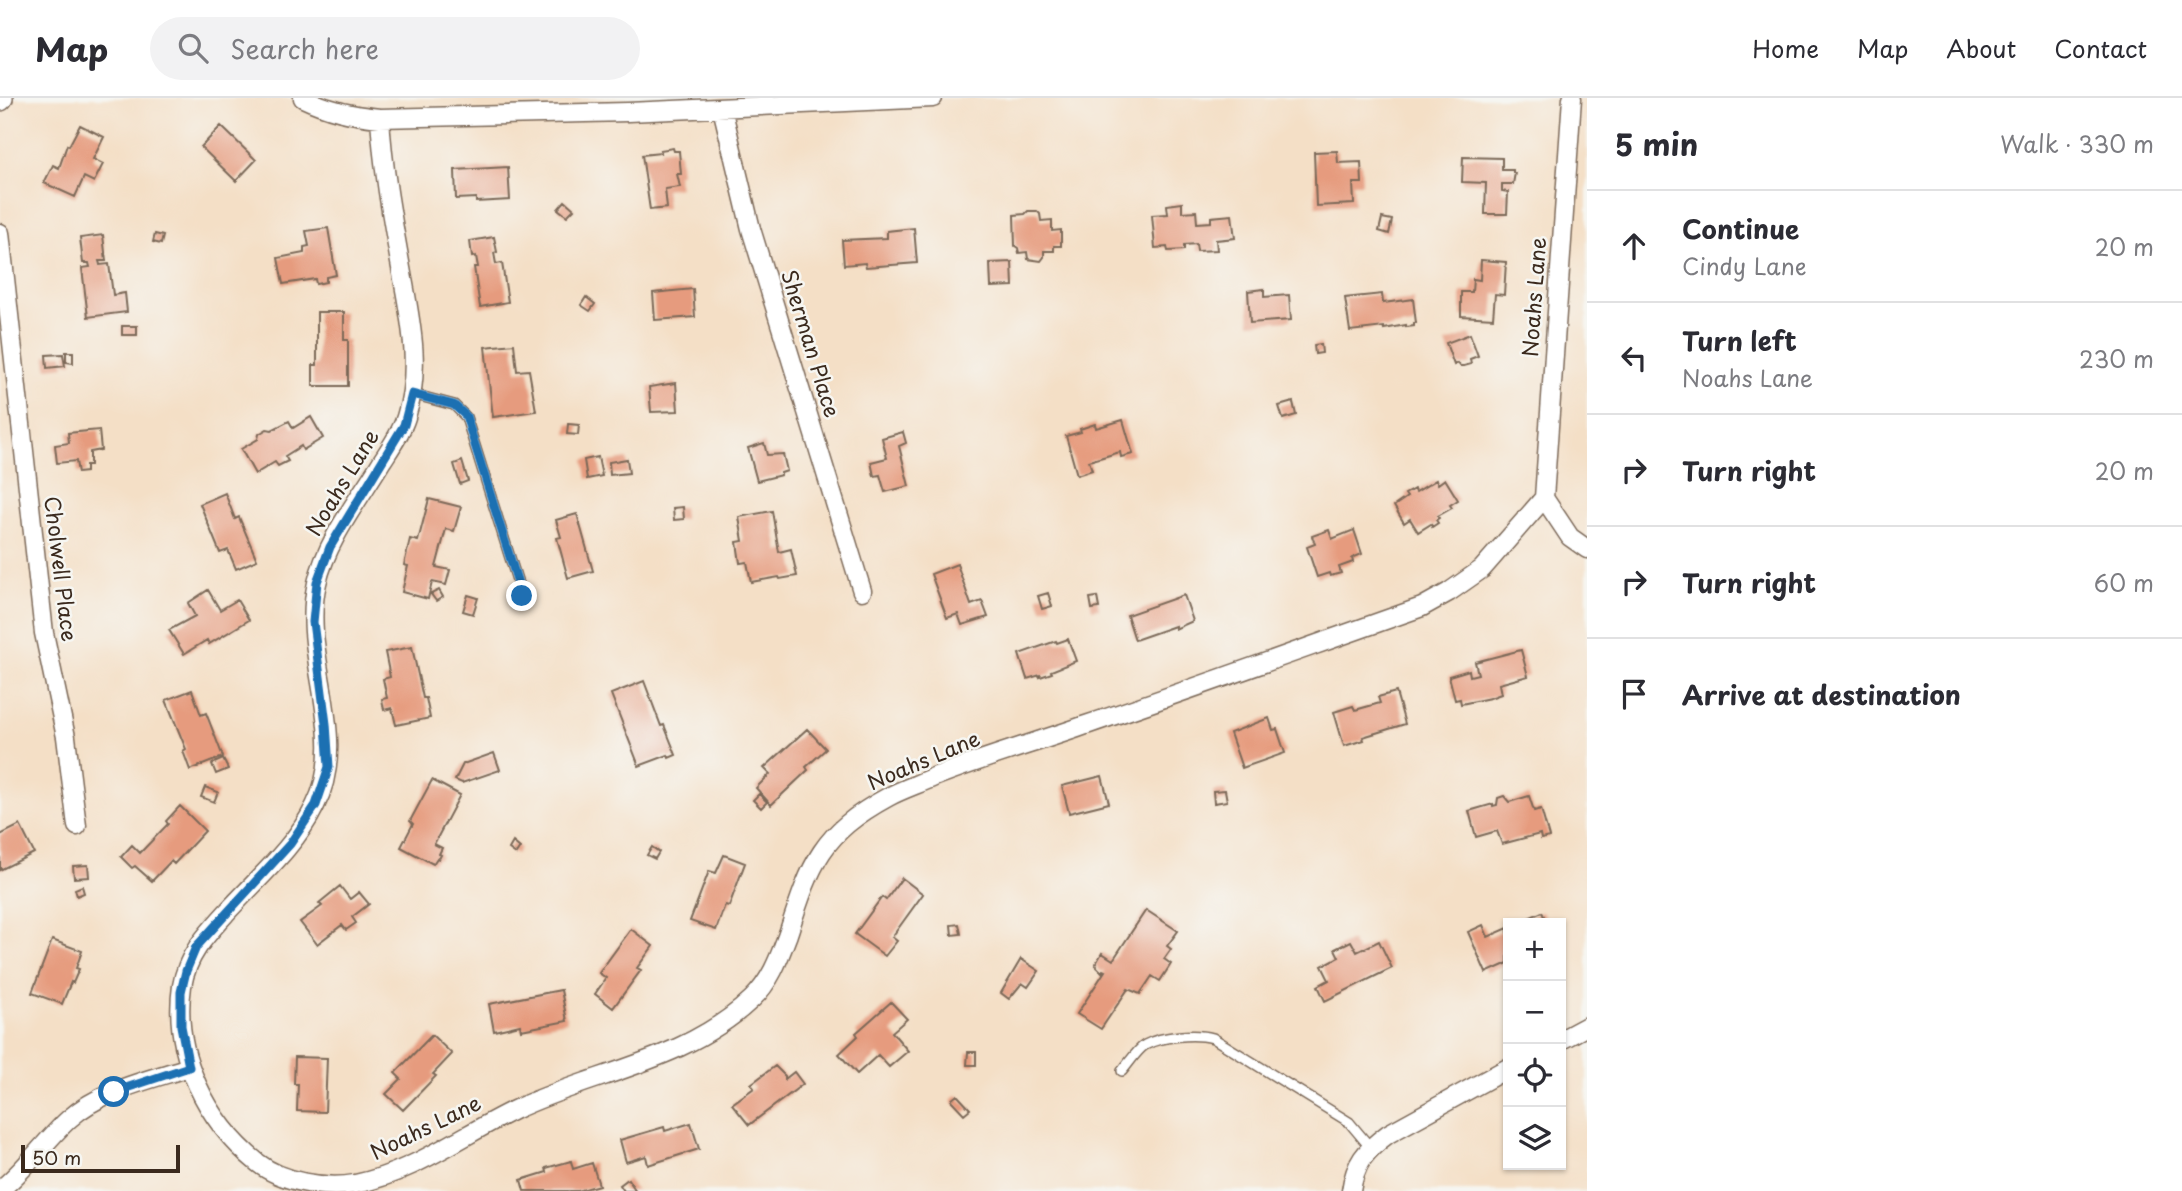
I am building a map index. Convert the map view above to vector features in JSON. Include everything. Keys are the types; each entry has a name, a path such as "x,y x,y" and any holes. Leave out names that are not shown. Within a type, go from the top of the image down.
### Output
{"street":[{"path":"303,98 331,110 358,117 380,118 722,108 933,98"},
{"name":"Noahs Lane","path":"380,118 383,163 414,340 414,374 404,425 330,547 317,582 313,622 329,767 316,805 290,844 196,947 181,992 181,1026 189,1067 201,1093 233,1140 270,1171 316,1184 347,1185 379,1178 406,1167 513,1111 554,1093 687,1046 719,1026 756,996 778,964 809,873 824,846 843,825 891,795 953,770 1422,607 1482,569 1544,498 1572,98"},
{"name":"Sherman Place","path":"722,108 751,229 862,591"},
{"name":"Cholwell Place","path":"0,233 44,633 66,737 77,826"},
{"path":"1544,498 1570,537 1587,549"},
{"path":"1566,1037 1587,1026"},
{"path":"0,1190 68,1119 91,1102 189,1067"},
{"path":"1351,1191 1353,1173 1370,1147 1388,1134 1503,1071"}],"lane":[{"path":"412,394 454,405 466,416 522,596"},
{"path":"1122,1071 1144,1046 1180,1036 1200,1034 1213,1038 1349,1122 1370,1147"}],"building":[{"path":"80,125 104,137 93,159 103,164 94,182 84,177 75,197 44,183 53,165 59,168 67,145 69,146"},
{"path":"221,126 256,160 236,181 201,147"},
{"path":"673,148 674,151 679,151 681,174 677,174 680,187 665,189 667,208 650,210 642,155 661,153 660,150"},
{"path":"1337,151 1338,163 1361,162 1362,183 1353,183 1354,204 1316,206 1314,152"},
{"path":"1463,157 1502,158 1502,170 1513,170 1513,184 1502,184 1502,191 1508,192 1507,214 1485,214 1486,183 1462,182"},
{"path":"508,167 510,200 476,202 476,198 456,199 455,170"},
{"path":"565,201 574,209 567,216 558,209"},
{"path":"1182,203 1182,212 1196,211 1197,223 1211,222 1211,217 1232,215 1235,238 1216,240 1217,250 1197,251 1196,244 1184,245 1184,250 1155,248 1152,215 1168,214 1167,205"},
{"path":"1037,211 1041,221 1052,220 1052,231 1061,230 1061,246 1054,246 1054,251 1044,251 1041,261 1028,259 1027,252 1019,253 1015,246 1014,215"},
{"path":"1382,218 1392,220 1389,234 1379,231"},
{"path":"328,228 336,275 326,277 326,282 316,284 315,279 283,284 278,258 304,253 304,247 309,246 306,231"},
{"path":"914,228 917,263 866,267 865,263 844,265 842,240 887,238 887,231"},
{"path":"155,234 163,236 161,244 153,242"},
{"path":"103,235 106,261 99,261 100,265 109,264 113,295 125,293 127,312 88,317 82,268 90,267 89,263 83,263 80,238"},
{"path":"494,237 496,264 502,263 508,302 480,307 474,267 478,267 476,256 472,257 470,241"},
{"path":"1481,260 1506,262 1504,295 1495,294 1493,318 1461,316 1461,292 1472,292 1473,279 1480,280"},
{"path":"1012,262 1013,286 991,287 990,263"},
{"path":"693,289 695,317 655,320 653,293"},
{"path":"1264,289 1264,297 1289,295 1291,320 1250,323 1248,291"},
{"path":"1382,294 1383,303 1413,299 1416,323 1414,326 1350,331 1345,298"},
{"path":"586,297 595,304 590,311 581,305"},
{"path":"317,312 344,312 344,340 348,340 348,386 313,386 313,365 317,365"},
{"path":"122,326 137,326 137,335 122,335"},
{"path":"1470,334 1478,356 1470,359 1471,364 1454,365 1446,343"},
{"path":"514,344 517,371 529,370 536,411 493,417 485,347"},
{"path":"1321,344 1322,353 1315,354 1314,345"},
{"path":"66,352 73,352 73,363 66,362"},
{"path":"63,354 65,366 47,368 46,355"},
{"path":"676,383 678,411 651,412 649,387"},
{"path":"1293,402 1296,415 1283,419 1279,406"},
{"path":"311,417 323,438 303,450 301,446 285,456 288,461 278,466 275,462 255,474 241,449 258,439 259,434 267,429 272,430 289,421 293,428"},
{"path":"1123,420 1133,454 1121,457 1120,452 1089,461 1092,470 1077,475 1066,436 1095,424 1096,428"},
{"path":"568,424 579,425 578,435 567,434"},
{"path":"99,430 101,450 90,452 90,465 86,465 86,472 78,473 76,461 57,463 55,445 69,443 68,433"},
{"path":"903,432 906,443 899,446 909,486 885,492 880,475 874,476 871,462 887,458 882,438"},
{"path":"764,443 767,455 783,454 787,471 757,481 748,448"},
{"path":"598,457 602,476 587,479 584,460"},
{"path":"627,459 629,473 610,475 609,462"},
{"path":"462,461 468,481 460,484 454,464"},
{"path":"1445,479 1458,500 1450,505 1452,508 1438,516 1438,523 1418,532 1410,519 1404,523 1394,506 1407,497 1405,494 1414,489 1416,492 1436,480 1438,484"},
{"path":"225,493 235,519 239,517 257,560 236,569 228,550 220,553 200,504"},
{"path":"429,499 461,507 454,531 446,529 436,567 450,570 446,585 432,582 428,599 402,592 410,539 418,541"},
{"path":"683,507 684,519 674,520 673,508"},
{"path":"772,511 779,552 791,549 797,576 751,582 747,562 740,563 737,542 743,541 739,517"},
{"path":"577,514 593,571 568,578 557,538 561,537 556,520"},
{"path":"1329,530 1332,539 1354,530 1362,554 1352,558 1353,562 1339,567 1341,573 1317,577 1307,547 1315,544 1312,536"},
{"path":"957,564 971,605 982,601 988,617 962,625 958,614 947,618 931,574"},
{"path":"208,590 220,610 237,600 249,620 209,644 207,640 184,654 169,630 195,616 188,603"},
{"path":"439,590 443,597 436,601 431,594"},
{"path":"1048,593 1052,606 1042,609 1038,596"},
{"path":"468,595 478,598 473,614 463,611"},
{"path":"1184,595 1193,621 1135,640 1127,615"},
{"path":"1097,597 1099,608 1092,609 1090,598"},
{"path":"1068,639 1076,661 1051,671 1052,673 1027,679 1019,654"},
{"path":"412,647 430,718 396,725 392,708 384,710 382,699 387,698 383,679 390,677 385,652"},
{"path":"1521,650 1528,676 1499,684 1501,694 1490,698 1461,704 1460,699 1455,700 1449,676 1469,670 1470,676 1478,674 1475,662"},
{"path":"644,681 661,726 664,725 676,755 669,758 668,755 639,766 611,694"},
{"path":"192,690 201,715 206,713 223,757 190,770 183,751 186,749 166,700"},
{"path":"1396,692 1405,724 1344,746 1334,712 1353,706 1355,710 1380,703 1378,697"},
{"path":"1269,718 1273,730 1277,729 1285,753 1242,768 1230,733"},
{"path":"807,729 826,749 771,805 756,788 770,774 764,768"},
{"path":"494,753 500,770 462,783 455,780 463,764"},
{"path":"223,759 228,769 216,774 212,764"},
{"path":"1102,776 1109,803 1069,813 1062,786"},
{"path":"432,780 460,795 434,844 442,848 439,859 433,864 401,847 413,824 410,821"},
{"path":"205,787 218,792 214,802 201,797"},
{"path":"1225,790 1227,801 1214,803 1213,791"},
{"path":"759,794 767,802 761,808 753,800"},
{"path":"1504,796 1509,802 1529,796 1534,811 1541,809 1549,837 1541,839 1540,834 1502,844 1497,831 1476,837 1469,811 1497,805 1498,798"},
{"path":"180,806 205,831 174,864 171,861 152,881 121,857 132,845 140,853 168,824 166,821"},
{"path":"20,825 34,853 0,870 0,835"},
{"path":"513,842 520,848 516,854 509,849"},
{"path":"652,847 659,852 655,859 647,855"},
{"path":"724,855 745,863 729,906 725,905 716,930 690,921 709,871 716,873"},
{"path":"88,865 89,877 74,878 73,866"},
{"path":"902,878 923,894 892,937 897,941 885,956 855,934 882,897 886,900"},
{"path":"82,886 84,893 77,896 75,889"},
{"path":"340,886 350,899 359,892 369,904 352,917 356,923 346,930 342,925 317,944 300,922 322,906 319,903"},
{"path":"1146,910 1178,931 1167,946 1171,949 1164,959 1171,964 1160,981 1152,976 1140,994 1128,989 1101,1029 1077,1014 1105,971 1102,972 1095,965 1102,953 1113,960"},
{"path":"1542,912 1545,918 1528,918"},
{"path":"959,924 961,934 952,935 951,925"},
{"path":"1483,925 1488,937 1503,930 1503,965 1486,973 1468,932"},
{"path":"631,929 653,946 637,968 641,970 613,1008 595,994 606,978 599,973"},
{"path":"52,940 82,951 76,968 79,969 62,1004 32,993"},
{"path":"1351,941 1357,952 1379,941 1392,968 1325,1001 1318,986 1329,980 1322,966 1339,957 1335,949"},
{"path":"1021,959 1039,971 1028,987 1022,983 1009,999 1001,993"},
{"path":"561,990 567,1021 521,1030 520,1025 494,1031 489,1004"},
{"path":"891,1002 907,1019 892,1032 908,1051 889,1067 878,1055 857,1074 839,1054 858,1036 856,1033"},
{"path":"432,1035 452,1054 433,1074 436,1076 403,1110 386,1094 401,1079 395,1073"},
{"path":"968,1052 976,1052 976,1065 967,1065"},
{"path":"295,1057 327,1058 325,1112 297,1111"},
{"path":"775,1066 785,1079 794,1072 803,1084 749,1125 732,1104 754,1088 751,1084"},
{"path":"957,1095 970,1109 964,1114 951,1100"},
{"path":"691,1123 699,1149 648,1165 646,1156 626,1162 620,1140 664,1127 665,1131"},
{"path":"571,1161 573,1169 592,1163 599,1185 578,1191 524,1191 521,1180 547,1172 546,1168"},
{"path":"628,1179 636,1191 624,1191 620,1185"}],"route":[{"path":"114,1092 189,1067 181,1026 181,992 196,947 290,844 316,805 329,767 313,622 317,582 330,547 404,425 412,394 454,405 466,416 522,596"}]}
